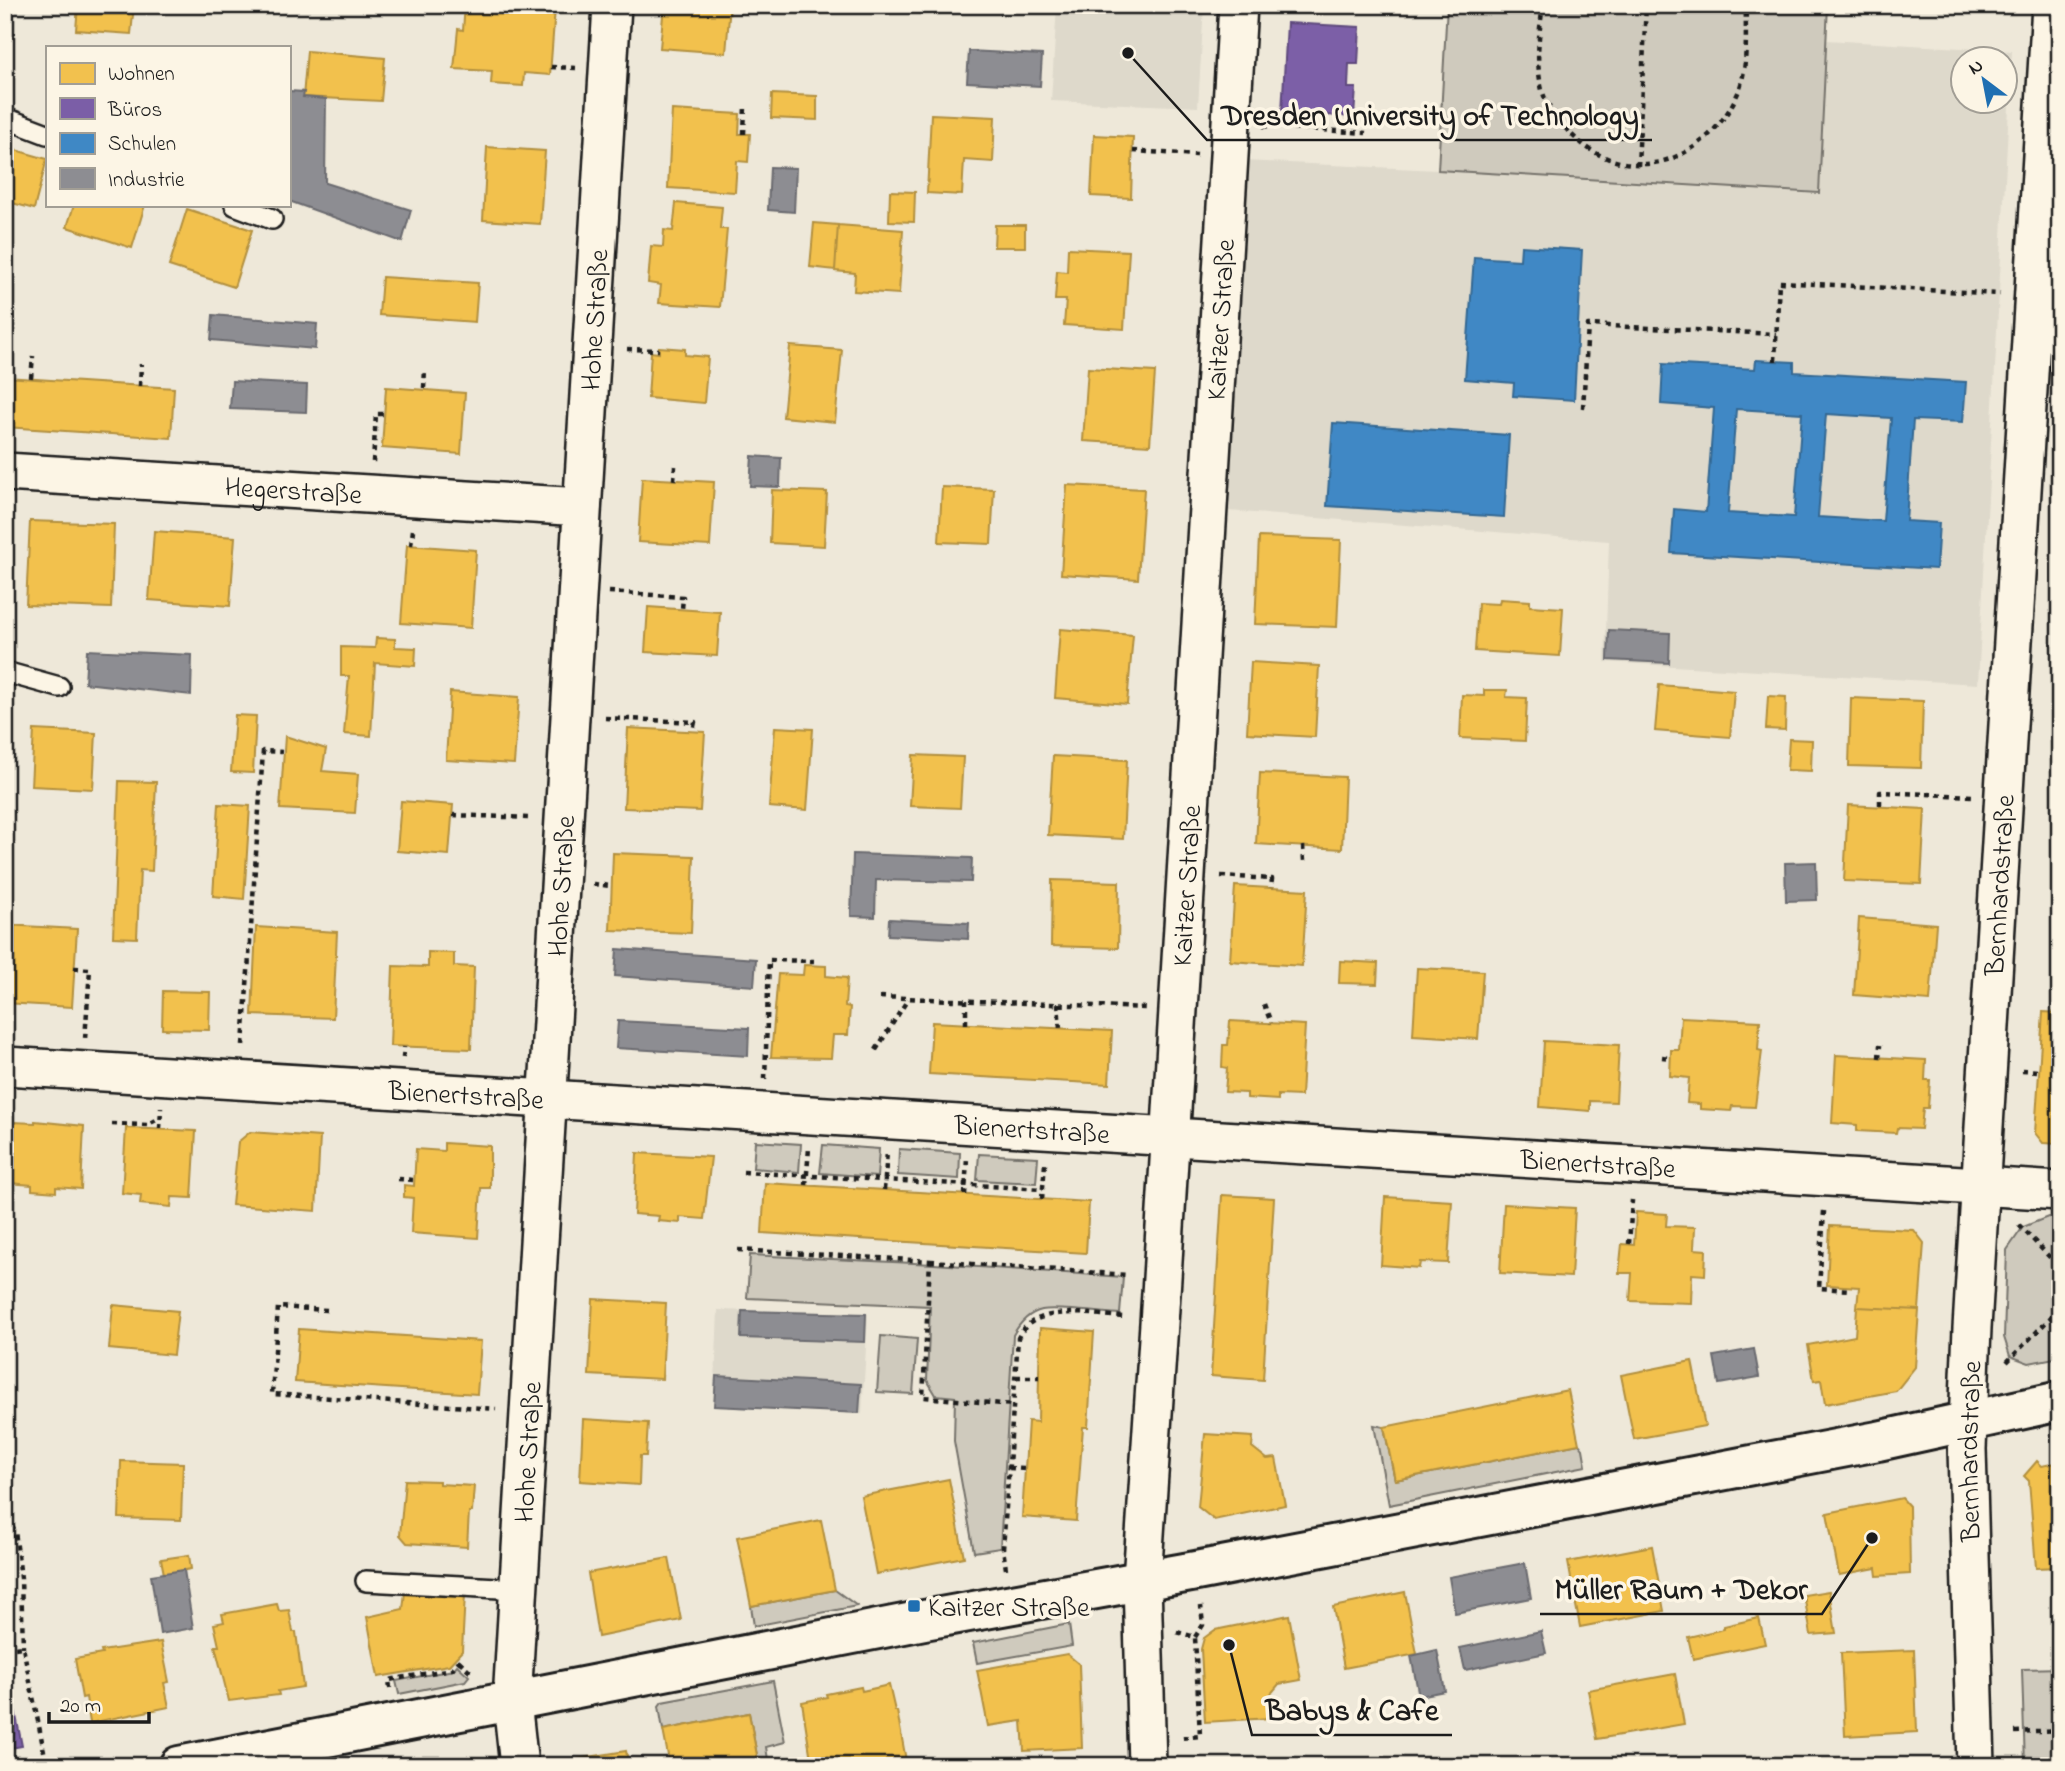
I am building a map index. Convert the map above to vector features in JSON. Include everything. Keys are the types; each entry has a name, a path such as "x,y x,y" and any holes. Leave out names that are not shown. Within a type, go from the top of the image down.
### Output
{"street":[{"name":"Hohe Straße","path":"519,1766 512,1701 612,5"},
{"name":"Kaitzer Straße","path":"1147,1766 1142,1580 1238,5"},
{"name":"Bernhardstraße","path":"1976,1766 1968,1422 1979,1187 2051,5"},
{"name":"Hegerstraße","path":"5,472 582,507"},
{"name":"Bienertstraße","path":"5,1066 2060,1191"},
{"path":"179,1766 911,1622 1865,1444 2060,1401"}],"lane":[{"path":"5,118 46,134"},
{"path":"238,206 272,219"},
{"path":"5,673 59,687"},
{"path":"366,1581 519,1589"}],"path":[{"path":"1543,5 1536,56 1543,92 1557,120 1582,145 1611,160 1638,166 1667,162 1697,146 1720,123 1738,94 1744,58 1746,5"},
{"path":"1638,166 1646,5"},
{"path":"744,134 745,106"},
{"path":"1133,151 1230,141 1366,133"},
{"path":"1775,361 1779,282 2001,293"},
{"path":"1583,408 1588,325 1777,334"},
{"path":"31,378 33,355"},
{"path":"140,386 141,364"},
{"path":"424,388 425,369"},
{"path":"371,494 376,414 384,414"},
{"path":"674,480 675,466"},
{"path":"577,589 683,597 682,609"},
{"path":"570,716 695,722 693,731"},
{"path":"241,1081 251,964 262,751 282,752"},
{"path":"1880,805 1880,792 1961,795"},
{"path":"453,815 564,820"},
{"path":"1303,846 1304,861"},
{"path":"1185,874 1272,879 1272,888"},
{"path":"764,1090 769,960 814,961"},
{"path":"74,968 90,969 84,1071"},
{"path":"880,997 1177,1009"},
{"path":"876,1050 909,998"},
{"path":"966,1000 966,1024"},
{"path":"1058,1003 1060,1029"},
{"path":"1264,1004 1271,1023"},
{"path":"1880,1045 1880,1058"},
{"path":"1662,1057 1671,1058"},
{"path":"160,1129 161,1100"},
{"path":"112,1124 147,1125 160,1118"},
{"path":"806,1185 809,1150"},
{"path":"1042,1199 1046,1152"},
{"path":"884,1190 887,1153"},
{"path":"965,1195 966,1164"},
{"path":"743,1172 1043,1189"},
{"path":"398,1179 415,1180"},
{"path":"1629,1244 1633,1188"},
{"path":"1824,1200 1819,1288 1850,1290"},
{"path":"2018,1224 2060,1268 2057,1284 2060,1295"},
{"path":"738,1250 1123,1275"},
{"path":"930,1261 923,1397 1014,1405"},
{"path":"327,1310 278,1307 272,1394 503,1409"},
{"path":"2006,1363 2060,1308"},
{"path":"1006,1572 1003,1549 1018,1338 1022,1329 1034,1319 1048,1314 1120,1317"},
{"path":"1016,1377 1039,1377"},
{"path":"1009,1468 1025,1469"},
{"path":"5,1517 15,1531 23,1647 47,1766"},
{"path":"1176,1738 1200,1736 1195,1637 1203,1625 1201,1604"},
{"path":"1172,1630 1195,1637"},
{"path":"5,1649 23,1647"},
{"path":"389,1680 452,1669 457,1660 469,1670"},
{"path":"2015,1732 2060,1730"}],"shaded area":[{"path":"1057,5 1204,5 1198,107 1051,101"},
{"path":"1447,5 1828,5 1819,193 1438,170"},
{"path":"1826,40 1950,47 1950,116 2009,116 1978,684 1605,662 1609,541 1228,511 1244,161 1819,193"},
{"path":"755,1141 801,1144 799,1172 753,1168"},
{"path":"823,1145 879,1149 877,1177 820,1173"},
{"path":"899,1149 960,1153 959,1179 898,1175"},
{"path":"979,1154 1038,1157 1036,1183 977,1180"},
{"path":"2048,1217 2060,1217 2060,1357 2029,1363 2010,1356 2004,1337 2007,1250 2023,1227"},
{"path":"750,1255 1123,1277 1120,1314 1042,1310 1025,1320 1013,1335 1000,1548 974,1552 954,1441 955,1397 936,1395 927,1380 930,1306 747,1298"},
{"path":"718,1310 868,1314 862,1414 714,1406"},
{"path":"881,1336 917,1339 913,1394 877,1392"},
{"path":"1374,1425 1384,1427 1395,1480 1579,1444 1583,1449 1586,1466 1389,1505"},
{"path":"835,1590 857,1606 754,1626 751,1606"},
{"path":"1069,1624 1072,1646 977,1663 973,1643"},
{"path":"457,1665 469,1676 465,1681 399,1694 396,1681 453,1670"},
{"path":"2060,1668 2060,1766 2025,1766 2022,1669"},
{"path":"773,1681 785,1742 766,1747 769,1766 759,1766 749,1713 663,1730 659,1706 662,1702"}],"building: Wohnen":[{"path":"78,5 134,5 131,34 76,30"},
{"path":"248,5 277,5 276,10 248,8"},
{"path":"465,5 555,8 550,75 524,73 523,86 491,84 492,71 454,69 458,29 463,30"},
{"path":"664,5 730,5 726,53 660,48"},
{"path":"307,51 385,58 381,101 303,97"},
{"path":"772,94 817,96 817,120 771,118"},
{"path":"672,110 740,114 739,134 750,134 748,162 737,161 735,192 668,188"},
{"path":"931,114 995,117 993,162 964,160 962,195 927,193"},
{"path":"1094,135 1133,137 1131,198 1091,196"},
{"path":"5,147 46,159 34,209 5,201"},
{"path":"487,147 545,151 540,224 483,220"},
{"path":"890,191 915,192 914,222 889,221"},
{"path":"676,203 722,207 720,229 727,229 720,307 659,303 661,285 648,283 651,246 663,247 664,230 673,231"},
{"path":"74,206 145,206 132,248 67,227"},
{"path":"187,209 252,230 234,287 169,266"},
{"path":"814,223 838,225 835,270 810,267"},
{"path":"838,225 903,230 899,294 854,291 855,273 835,271"},
{"path":"995,225 1025,225 1025,247 994,247"},
{"path":"1068,248 1129,251 1124,329 1064,325 1066,300 1055,300 1057,271 1067,272"},
{"path":"382,277 478,283 475,322 379,315"},
{"path":"790,346 842,350 835,422 783,417"},
{"path":"659,347 685,349 685,355 708,357 704,403 648,398 651,352 659,353"},
{"path":"1088,368 1155,372 1150,445 1083,441"},
{"path":"5,377 174,388 171,438 5,427"},
{"path":"386,387 465,393 461,454 382,448"},
{"path":"642,478 714,482 710,546 638,542"},
{"path":"1067,485 1144,489 1138,579 1061,574"},
{"path":"942,487 994,489 991,544 939,542"},
{"path":"772,490 827,492 824,546 770,543"},
{"path":"30,521 114,524 111,608 26,605"},
{"path":"154,531 235,537 230,606 149,600"},
{"path":"1259,537 1341,540 1337,627 1255,624"},
{"path":"407,545 476,550 471,628 401,623"},
{"path":"1500,599 1530,601 1530,606 1563,608 1560,656 1475,651 1478,603 1499,604"},
{"path":"648,607 720,612 717,656 645,652"},
{"path":"1060,629 1133,635 1127,704 1055,698"},
{"path":"376,638 395,639 395,647 416,648 415,666 375,663 371,736 344,734 349,676 341,676 341,647 375,648"},
{"path":"1251,662 1319,666 1315,737 1247,733"},
{"path":"1659,685 1734,691 1730,737 1655,731"},
{"path":"1484,690 1507,690 1506,697 1527,698 1525,741 1460,738 1462,695 1484,696"},
{"path":"450,692 519,697 514,764 446,760"},
{"path":"1768,696 1786,697 1785,730 1766,729"},
{"path":"1851,698 1923,701 1921,768 1849,766"},
{"path":"235,715 256,716 253,773 231,772"},
{"path":"775,727 813,729 807,810 769,807"},
{"path":"628,728 705,732 700,811 624,808"},
{"path":"34,730 96,733 93,789 31,786"},
{"path":"285,736 326,749 322,771 358,774 355,813 280,809"},
{"path":"1789,739 1812,740 1811,771 1787,770"},
{"path":"913,755 963,757 960,808 910,806"},
{"path":"1053,756 1127,760 1123,839 1048,835"},
{"path":"1260,773 1345,777 1342,849 1256,844"},
{"path":"119,781 156,782 152,871 140,870 137,938 113,937"},
{"path":"401,801 453,805 449,855 397,851"},
{"path":"219,804 250,806 244,899 213,896"},
{"path":"1848,805 1925,809 1921,884 1844,881"},
{"path":"613,853 694,856 691,933 610,930"},
{"path":"1052,880 1119,882 1118,948 1051,946"},
{"path":"1235,886 1307,890 1302,966 1230,961"},
{"path":"1859,918 1936,924 1930,1001 1854,995"},
{"path":"5,925 77,929 72,1007 5,1003"},
{"path":"256,927 337,932 333,1018 252,1015"},
{"path":"428,952 454,953 454,966 474,967 471,1049 390,1046 393,966 428,967"},
{"path":"1340,961 1378,963 1377,984 1339,983"},
{"path":"804,965 826,966 826,976 847,978 845,1006 850,1007 848,1035 833,1035 831,1058 771,1057 778,974 803,975"},
{"path":"1417,968 1483,971 1478,1039 1413,1035"},
{"path":"163,991 210,992 209,1030 162,1029"},
{"path":"2043,1012 2060,1013 2060,1144 2043,1143 2035,1133"},
{"path":"1681,1017 1760,1021 1758,1050 1762,1051 1755,1107 1732,1106 1731,1111 1700,1109 1700,1104 1687,1103 1689,1078 1670,1076 1671,1050 1679,1050"},
{"path":"1230,1021 1305,1025 1301,1096 1278,1095 1278,1100 1247,1098 1247,1093 1225,1092 1227,1068 1222,1067 1223,1045 1228,1045"},
{"path":"932,1022 1112,1031 1109,1084 929,1074"},
{"path":"1544,1041 1619,1045 1616,1102 1590,1101 1590,1111 1540,1107"},
{"path":"1836,1055 1926,1060 1925,1080 1930,1080 1928,1108 1923,1108 1921,1129 1897,1128 1896,1133 1857,1131 1857,1125 1832,1123"},
{"path":"35,1121 84,1126 81,1189 56,1187 56,1192 32,1190 32,1185 9,1183 13,1122"},
{"path":"126,1128 196,1131 192,1198 172,1197 171,1207 140,1204 141,1195 122,1193"},
{"path":"250,1132 320,1137 316,1211 232,1205 238,1142"},
{"path":"444,1143 490,1146 490,1188 481,1188 478,1238 411,1233 413,1198 404,1197 404,1185 414,1186 416,1149 444,1151"},
{"path":"637,1153 711,1157 704,1219 680,1217 680,1223 658,1221 659,1216 634,1214"},
{"path":"765,1183 1089,1202 1086,1253 762,1233"},
{"path":"1222,1195 1274,1198 1263,1380 1211,1376"},
{"path":"1385,1197 1452,1201 1448,1263 1420,1262 1419,1268 1381,1265"},
{"path":"1504,1204 1575,1208 1571,1277 1500,1273"},
{"path":"1636,1212 1667,1214 1666,1226 1695,1227 1694,1249 1706,1250 1705,1275 1692,1274 1691,1303 1630,1301 1632,1273 1619,1273 1622,1244 1634,1245"},
{"path":"1830,1226 1914,1230 1924,1243 1919,1310 1857,1307 1859,1287 1827,1285"},
{"path":"593,1299 666,1303 662,1379 589,1375"},
{"path":"113,1305 178,1311 173,1355 109,1349"},
{"path":"1857,1307 1919,1310 1915,1367 1896,1391 1825,1404 1821,1380 1814,1381 1808,1345 1855,1336"},
{"path":"1040,1328 1094,1332 1088,1427 1083,1427 1076,1521 1022,1517 1028,1421 1038,1422"},
{"path":"299,1329 481,1341 477,1394 295,1382"},
{"path":"1692,1361 1705,1426 1634,1439 1621,1375"},
{"path":"1568,1390 1579,1444 1395,1480 1384,1427"},
{"path":"583,1419 648,1423 646,1456 640,1456 639,1485 580,1481"},
{"path":"1205,1434 1253,1437 1252,1447 1267,1459 1276,1458 1285,1505 1214,1520 1198,1507"},
{"path":"121,1461 183,1463 181,1520 119,1518"},
{"path":"2037,1461 2042,1466 2060,1462 2060,1567 2036,1568 2029,1481 2024,1476"},
{"path":"949,1479 964,1557 876,1574 861,1496"},
{"path":"405,1480 474,1486 467,1547 407,1543 400,1535"},
{"path":"1902,1498 1909,1506 1910,1574 1877,1576 1876,1568 1839,1575 1827,1513"},
{"path":"821,1520 835,1590 751,1606 737,1537"},
{"path":"1652,1546 1664,1611 1580,1627 1568,1562"},
{"path":"189,1555 191,1569 164,1574 161,1559"},
{"path":"669,1558 681,1620 598,1637 588,1573"},
{"path":"1829,1591 1836,1633 1811,1635 1804,1595"},
{"path":"405,1592 465,1594 462,1651 449,1665 378,1677 367,1617 403,1609"},
{"path":"1405,1592 1417,1654 1344,1668 1333,1607"},
{"path":"277,1604 279,1611 289,1610 293,1632 296,1632 303,1687 278,1691 279,1695 229,1701 215,1646 219,1646 214,1624 224,1622 222,1614"},
{"path":"1289,1615 1301,1680 1279,1684 1269,1696 1271,1718 1205,1722 1201,1649 1204,1638 1215,1630"},
{"path":"1759,1618 1765,1644 1693,1659 1688,1637"},
{"path":"161,1642 169,1682 164,1683 169,1707 90,1723 75,1659 102,1654 101,1651"},
{"path":"1914,1650 1917,1732 1845,1736 1841,1653"},
{"path":"1067,1654 1079,1664 1082,1748 1024,1751 1022,1721 988,1726 977,1670"},
{"path":"1675,1674 1684,1724 1597,1739 1588,1690"},
{"path":"889,1685 897,1711 907,1766 812,1766 802,1702 861,1687 862,1691"},
{"path":"749,1713 759,1766 670,1766 663,1730"},
{"path":"626,1751 629,1766 572,1766 577,1759"}],"building: Büros":[{"path":"1287,23 1360,27 1358,64 1349,64 1348,88 1356,88 1354,117 1282,112"},
{"path":"10,1685 22,1746 5,1749 5,1686"}],"building: Schulen":[{"path":"1521,246 1582,250 1574,400 1513,396 1514,383 1465,379 1474,257 1520,260"},
{"path":"1756,360 1794,362 1794,372 1966,382 1963,422 1913,420 1906,521 1939,523 1936,569 1671,553 1674,509 1706,512 1714,408 1661,404 1663,364 1755,369","holes":["1736,409 1802,413 1794,517 1728,513","1826,414 1891,418 1883,521 1818,517"]},
{"path":"1333,423 1509,435 1504,517 1327,506"}],"building: Industrie":[{"path":"969,51 1042,55 1040,86 967,82"},
{"path":"290,91 304,92 303,97 326,99 325,183 411,210 402,242 290,201"},
{"path":"770,167 796,168 794,212 768,210"},
{"path":"213,315 317,324 315,349 211,340"},
{"path":"232,381 307,385 306,412 230,409"},
{"path":"752,456 781,458 780,487 750,486"},
{"path":"1609,630 1670,633 1669,663 1608,660"},
{"path":"87,650 192,655 191,695 85,683"},
{"path":"853,854 972,858 971,882 876,880 875,917 851,916"},
{"path":"1816,862 1817,900 1786,901 1785,863"},
{"path":"889,919 969,923 968,939 888,935"},
{"path":"617,949 756,959 754,986 615,976"},
{"path":"618,1021 749,1028 748,1056 616,1048"},
{"path":"742,1311 866,1314 865,1342 741,1338"},
{"path":"1754,1349 1759,1377 1719,1384 1714,1356"},
{"path":"716,1376 861,1384 859,1413 714,1406"},
{"path":"1525,1563 1531,1598 1455,1613 1449,1577"},
{"path":"184,1570 193,1628 160,1634 151,1575"},
{"path":"1541,1631 1546,1653 1465,1670 1460,1648"},
{"path":"1437,1650 1445,1691 1419,1696 1411,1656"}],"place":[{"name":"Dresden University of Technology","path":"1128,53"},
{"name":"Müller Raum + Dekor","path":"1872,1538"},
{"name":"Kaitzer Straße","path":"914,1606"},
{"name":"Babys & Cafe","path":"1229,1645"}]}
